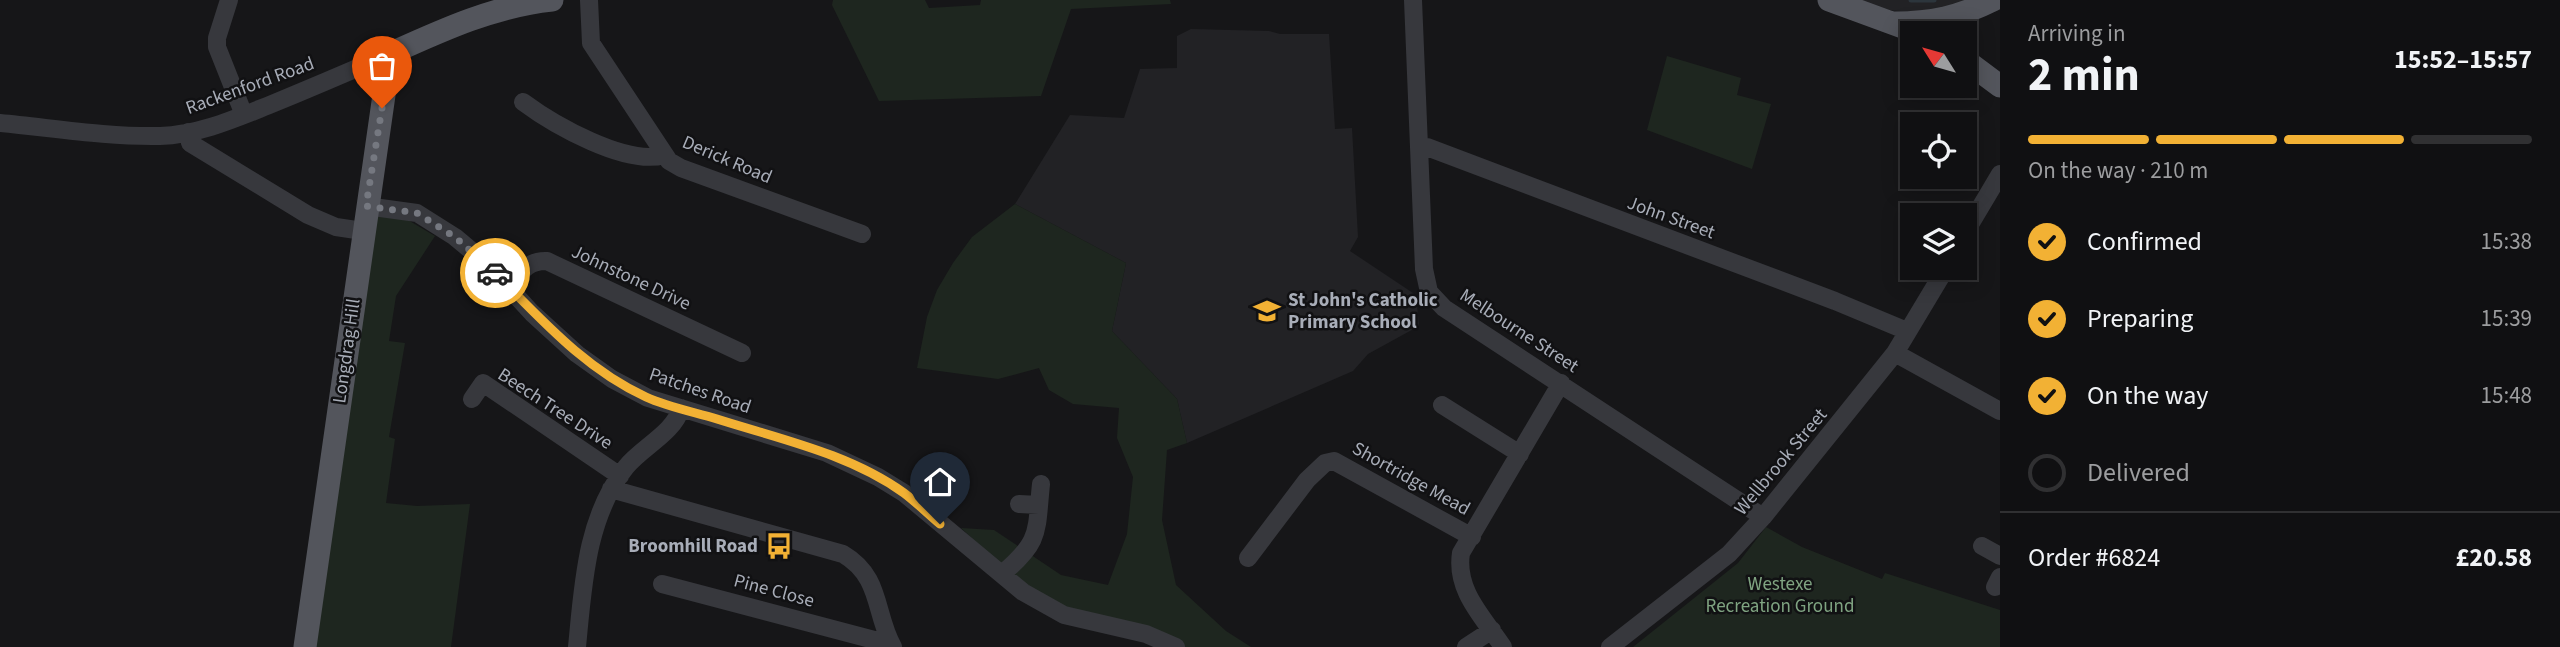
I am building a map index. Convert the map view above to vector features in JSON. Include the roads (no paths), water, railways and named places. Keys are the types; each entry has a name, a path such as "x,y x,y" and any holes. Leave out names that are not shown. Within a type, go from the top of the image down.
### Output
{"main road":[{"path":"385,56 498,11 552,0"},
{"path":"1829,0 1900,26"},
{"path":"1957,21 1993,0"},
{"path":"1894,23 1900,23"},
{"name":"Longdrag Hill","path":"305,647 366,206 388,68 385,56"},
{"path":"1978,69 2000,86"}],"street":[{"path":"229,0 217,38 217,47 244,115"},
{"name":"Derick Road","path":"589,0 591,43 669,160 681,168 862,234"},
{"name":"Melbourne Street","path":"1413,0 1424,281 1429,292 1444,307 1763,517"},
{"name":"Rackenford Road","path":"0,123 160,136 188,132 244,115 385,56"},
{"path":"523,102 562,129 592,141 650,159 664,155"},
{"path":"188,132 190,143 309,215 336,227 363,231"},
{"name":"John Street","path":"1419,147 1835,301 1907,331"},
{"path":"1977,213 2000,174"},
{"name":"Patches Road","path":"366,206 417,213 455,237 577,354 612,379 648,398 827,453 878,477 904,493 1023,592 1064,615 1146,634 1176,647"},
{"name":"Johnstone Drive","path":"508,286 529,264 539,260 547,261 742,353"},
{"name":"Wellbrook Street","path":"1610,647 1729,554 1763,517 1895,353 1939,280"},
{"path":"1895,353 2000,411"},
{"name":"Beech Tree Drive","path":"472,399 483,383 615,483"},
{"path":"1503,647 1471,601 1460,577 1461,554 1561,383"},
{"path":"1442,405 1520,453"},
{"path":"577,647 584,574 599,517 615,483 627,466 671,425 681,408"},
{"name":"Shortridge Mead","path":"1248,558 1312,474 1325,463 1334,461 1472,537"},
{"path":"615,483 843,554 860,566 873,586 882,643"},
{"path":"1002,574 1027,553 1035,539 1041,484"},
{"path":"1019,503 1039,505"},
{"path":"1982,546 2000,556"},
{"name":"Pine Close","path":"662,584 882,643"},
{"path":"1465,647 1492,630"}],"waterway":[{"path":"1911,0 1934,0"}],"place":[{"name":"St John's Catholic Primary School","path":"1267,311"},
{"name":"Broomhill Road","path":"779,546"}],"park label":[{"name":"Westexe Recreation Ground","path":"1780,595"}]}
